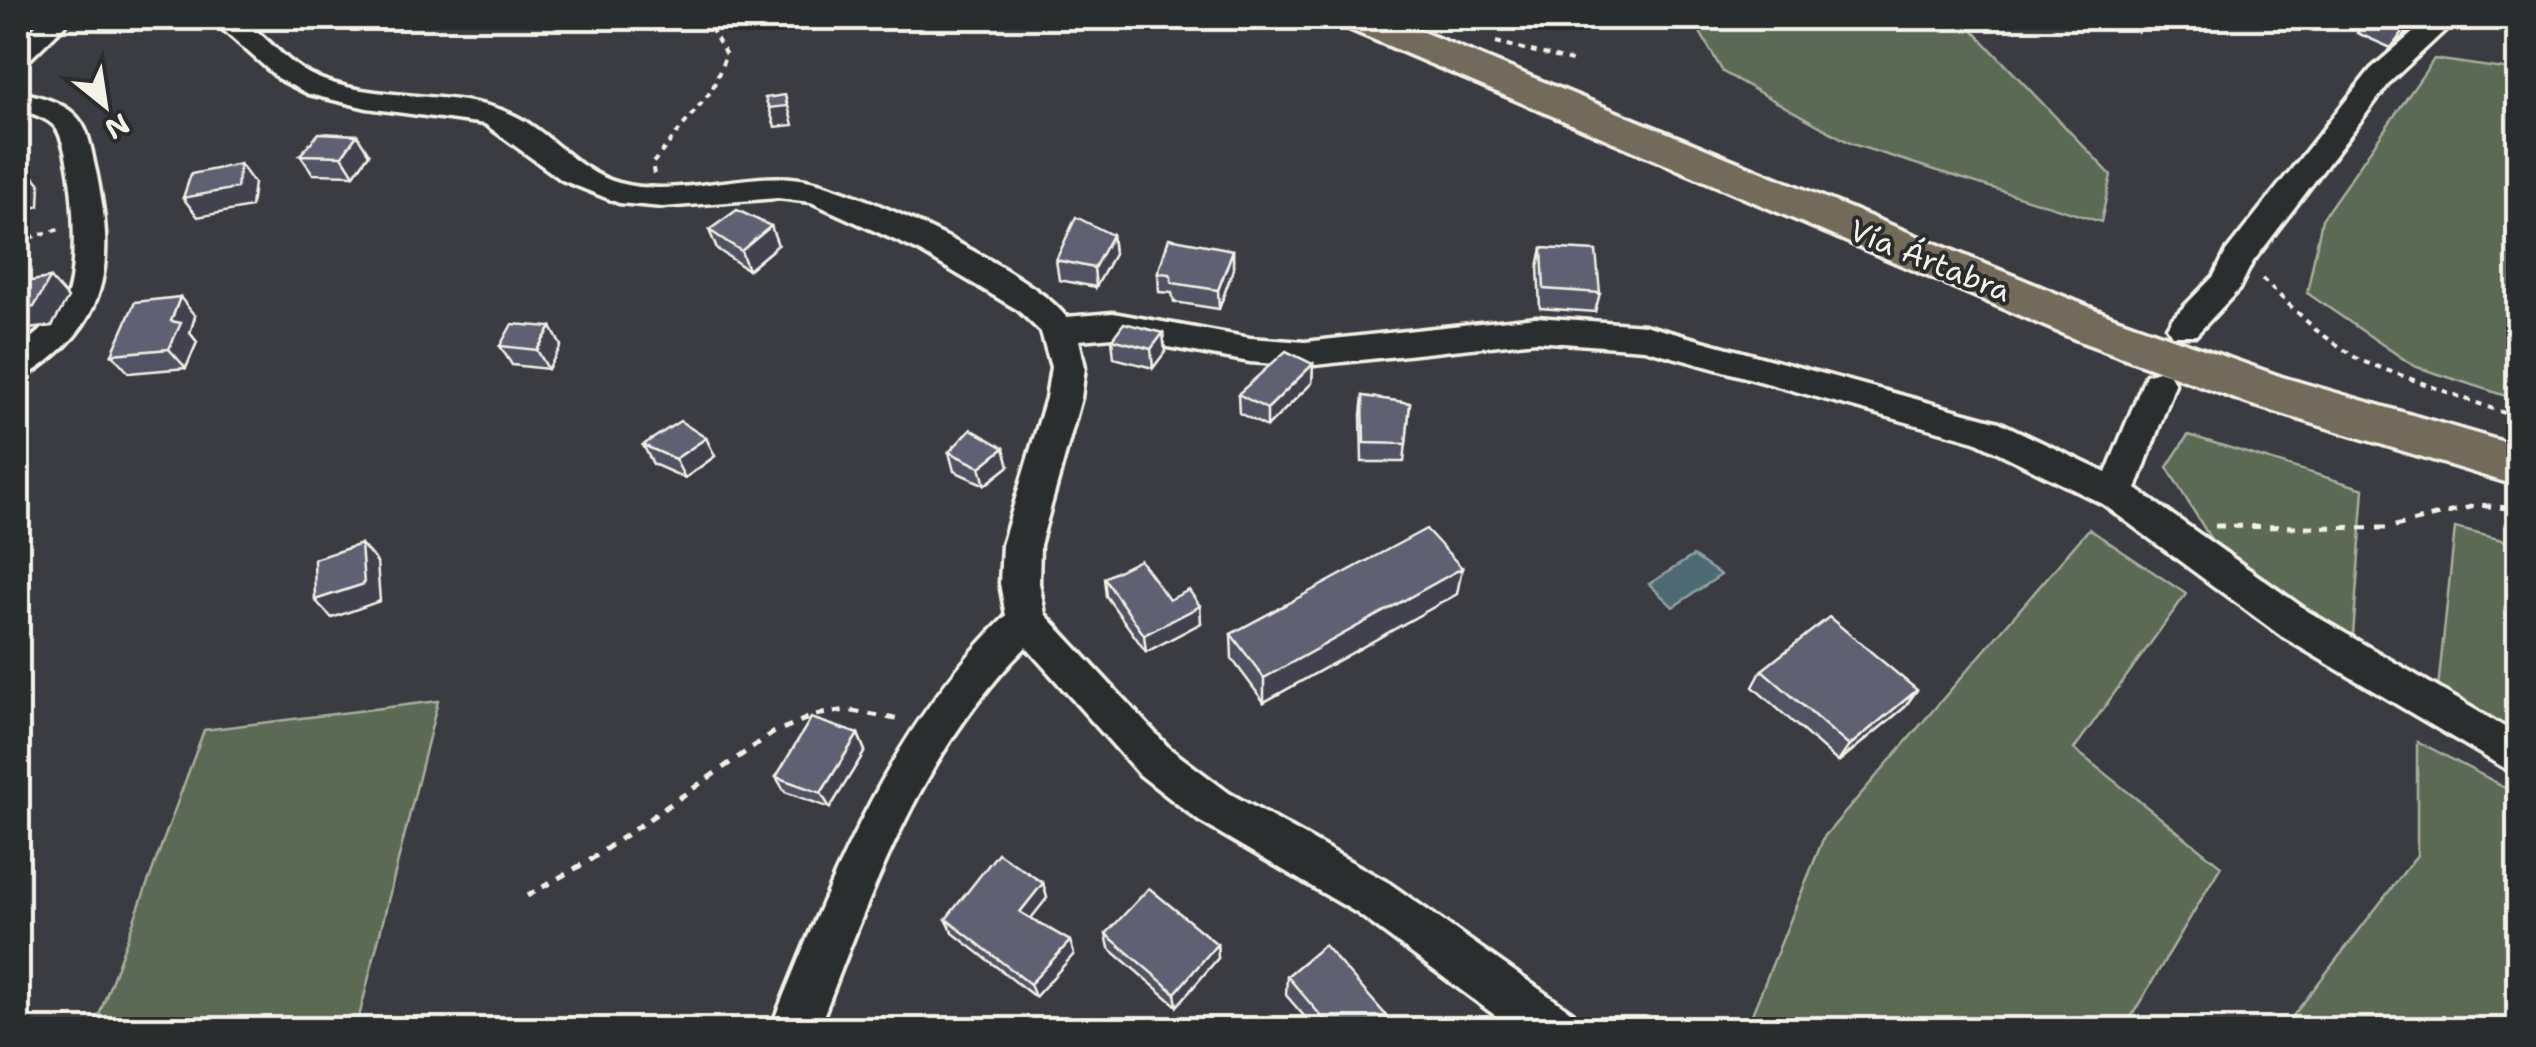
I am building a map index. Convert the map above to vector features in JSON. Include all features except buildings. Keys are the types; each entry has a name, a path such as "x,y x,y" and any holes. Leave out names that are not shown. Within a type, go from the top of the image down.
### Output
{"highway":[{"name":"Vía Ártabra","path":"1356,18 2099,330 2267,391 2518,466"}],"street":[{"path":"18,55 59,18"},
{"path":"222,18 274,64 303,82 333,92 490,116 504,122 588,184 622,194 657,196 765,187 828,194 1023,297 1058,330 1066,347 1066,385 1019,545 1020,602 1027,621 1114,722 1214,807 1373,898 1556,1030"},
{"path":"2184,327 2228,281 2238,260 2381,76 2445,18"},
{"path":"18,100 67,120 73,132 93,257 90,282 65,327 18,366"},
{"path":"1058,330 1113,325 1250,350 1305,354 1536,328 1644,337 1986,431 2116,494 2295,624 2518,757"},
{"path":"2116,494 2158,384"},
{"path":"794,1030 881,816 910,765 1000,644 1027,621"}],"path":[{"path":"657,196 652,164 712,90 726,55 704,18"},
{"path":"1481,38 1576,62"},
{"path":"18,241 87,222"},
{"path":"2238,260 2273,287 2316,330 2359,360 2518,418"},
{"path":"2165,531 2222,526 2386,528 2479,505 2518,509"},
{"path":"527,896 590,860 773,734 814,715 848,710 938,727"}],"green space":[{"path":"1692,18 1961,18 2111,175 2101,222 1852,144 1723,72"},
{"path":"2434,59 2518,71 2518,400 2414,366 2307,293 2322,219"},
{"path":"2188,435 2364,489 2352,649 2221,556 2167,467"},
{"path":"2455,528 2518,544 2518,736 2438,688"},
{"path":"2089,529 2186,594 2074,749 2221,866 2124,1029 1746,1029 1824,837"},
{"path":"438,701 356,1029 94,1029 204,730"},
{"path":"2417,741 2518,794 2518,1029 2283,1029 2417,855"}],"water":[{"path":"1693,556 1721,575 1673,607 1649,584"}],"waterway":[{"path":"1983,26 1988,18"}]}
